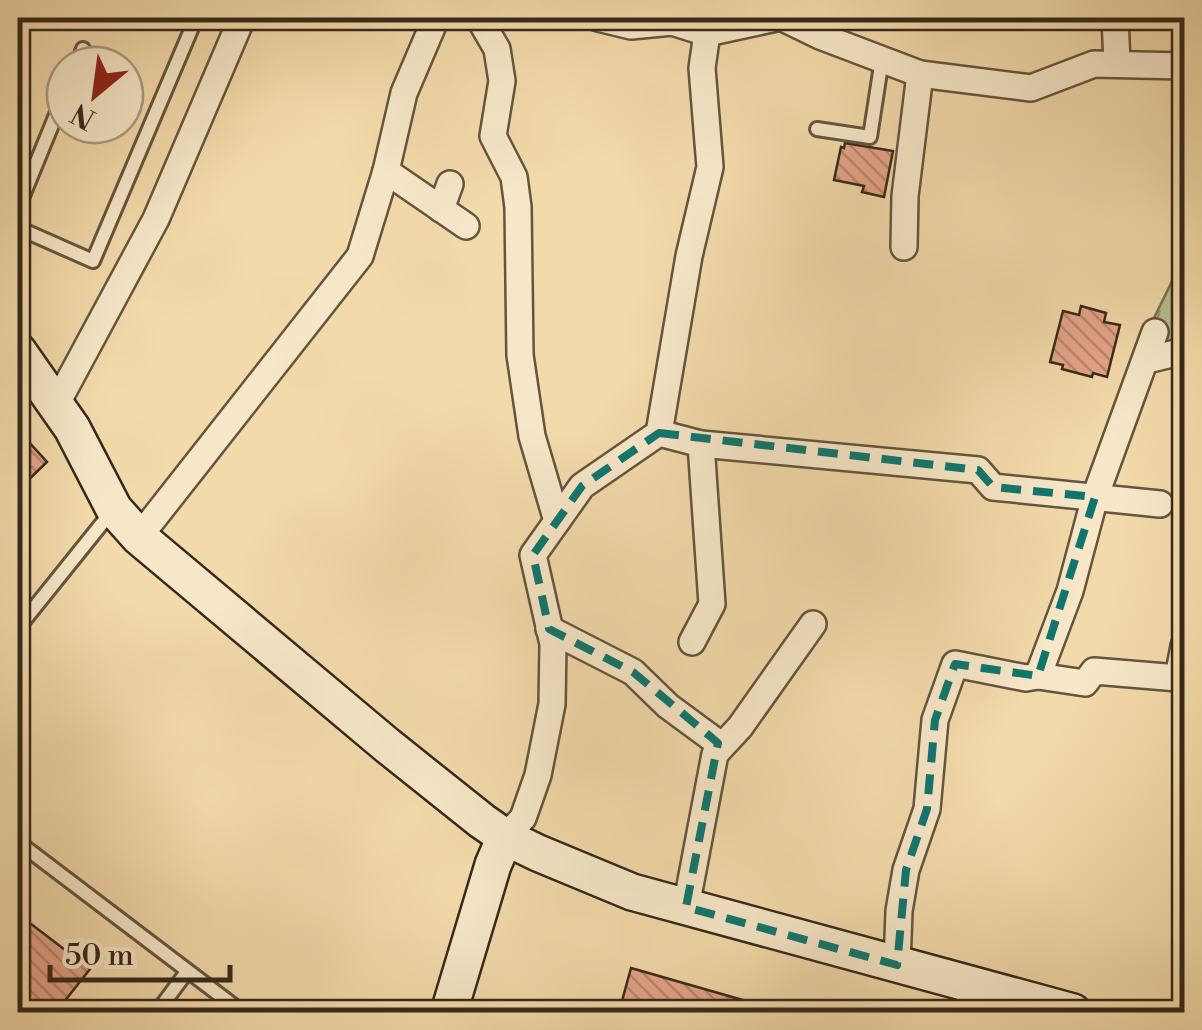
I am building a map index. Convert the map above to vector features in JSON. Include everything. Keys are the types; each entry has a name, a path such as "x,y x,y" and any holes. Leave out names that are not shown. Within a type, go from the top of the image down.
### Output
{"street":[{"path":"56,405 156,219 242,18"},
{"path":"139,537 360,256 386,172 404,93 436,18"},
{"path":"479,18 496,49 502,82 493,136 514,177 518,207 520,355 532,436 557,521"},
{"path":"598,18 631,26 672,22 707,33 779,18 819,26 920,74 1031,88 1094,64 1184,66"},
{"path":"1114,18 1117,62"},
{"path":"449,1012 493,865 505,837 523,818 538,775 552,704 552,644 532,555 582,486 659,433 689,256 710,167 702,68 707,33"},
{"path":"904,247 905,196 920,74"},
{"path":"386,172 466,226"},
{"path":"441,209 450,184"},
{"path":"1038,676 1070,592 1095,497 1155,332"},
{"path":"18,351 56,405 114,509 139,537 388,746 505,837 605,882 898,965 970,998 1073,1012"},
{"path":"1147,360 1184,352"},
{"path":"659,433 701,444 978,470 993,486 1160,504"},
{"path":"692,642 712,604 701,444"},
{"path":"686,907 715,754 786,682 813,624"},
{"path":"549,629 633,672 668,706 721,745"},
{"path":"898,965 899,912 906,870 938,811 935,720 955,664 1026,678 1038,676 1085,684 1094,672 1178,678 1184,646"}],"lane":[{"path":"18,220 25,231 93,260 196,18"},
{"path":"816,129 870,137 882,58"},
{"path":"18,208 22,182 45,134"},
{"path":"18,628 114,509"},
{"path":"18,842 242,1012"},
{"path":"157,1012 186,973"}],"highlighted area":[{"path":"659,433 978,470 993,487 1095,497 1038,676 955,664 935,720 927,809 906,870 897,965 686,907 718,743 633,672 549,629 533,555 582,486"}],"green space":[{"path":"1184,257 1184,338 1166,342 1150,326"}],"building":[{"path":"845,143 893,151 884,197 862,192 864,186 834,180"},
{"path":"1081,306 1106,313 1104,322 1120,325 1107,377 1093,373 1092,377 1050,362 1063,311 1079,315"},
{"path":"18,430 47,462 18,490"},
{"path":"18,914 90,969 56,1012 18,1012"},
{"path":"631,968 767,1007 766,1012 619,1012"}]}
